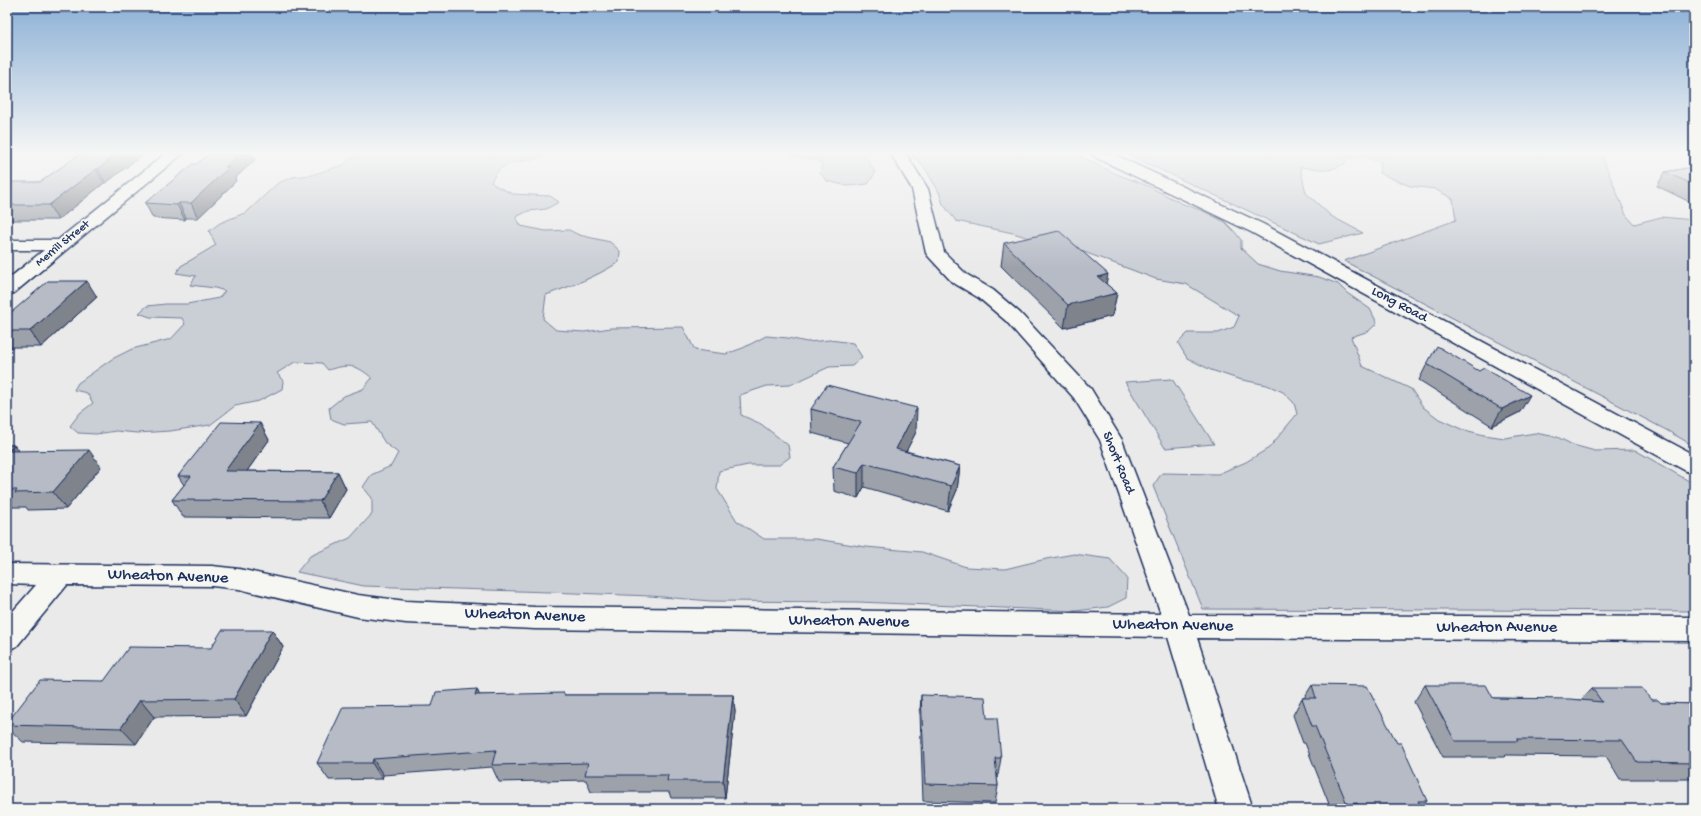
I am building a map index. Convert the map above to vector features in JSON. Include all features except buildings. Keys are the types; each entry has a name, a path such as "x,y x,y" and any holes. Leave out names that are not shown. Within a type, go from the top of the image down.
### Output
{"street":[{"name":"Merrill Street","path":"7,289 128,192"},
{"name":"Short Road","path":"921,192 935,253 959,278 986,294 1013,317 1083,394 1111,440 1179,626 1236,809"},
{"name":"Long Road","path":"1181,192 1257,228 1694,465"},
{"path":"7,245 63,245"},
{"name":"Wheaton Avenue","path":"7,574 212,576 239,579 358,606 406,612 528,618 1179,626 1694,629"},
{"path":"7,638 61,574"}],"shaded area":[{"path":"268,192 509,192 513,194 550,196 559,202 546,209 528,211 516,217 521,226 546,231 569,230 579,235 610,242 620,251 619,262 610,268 583,281 546,295 543,319 556,330 584,332 611,328 683,327 695,350 726,354 743,348 766,336 788,338 807,342 830,340 853,343 862,357 852,366 829,367 790,385 767,386 740,395 741,415 761,424 788,445 790,457 779,465 748,465 719,471 717,489 737,521 764,539 816,539 866,547 922,552 966,567 1005,569 1074,554 1110,559 1127,578 1126,598 1108,607 1076,611 858,602 711,601 650,596 364,586 297,572 310,556 350,538 372,514 372,498 363,487 371,475 391,466 398,453 385,443 372,422 344,424 331,419 329,408 344,396 363,389 372,378 366,373 352,366 328,370 322,363 295,362 277,373 283,381 282,389 259,401 235,406 210,425 170,431 137,433 116,431 96,434 78,433 70,426 80,413 93,403 87,393 74,390 78,383 112,359 132,349 171,339 185,324 182,318 150,317 139,313 147,306 187,304 219,298 225,291 215,288 190,285 196,276 176,273 181,266 216,245 209,231 220,223 247,212"},
{"path":"939,192 1160,192 1225,222 1241,240 1241,248 1258,264 1280,271 1319,277 1338,284 1347,293 1370,309 1377,323 1369,331 1351,337 1362,366 1411,389 1423,407 1439,419 1461,429 1484,435 1505,438 1535,433 1557,437 1573,445 1595,451 1635,450 1694,484 1694,611 1203,609 1153,486 1162,473 1218,474 1246,462 1269,448 1297,414 1294,403 1283,392 1267,385 1238,379 1211,370 1187,358 1178,343 1188,333 1218,333 1234,327 1239,316 1186,284 1156,279 1068,246 1042,242 1013,233 956,221 943,204"},
{"path":"1208,192 1306,192 1331,216 1363,233 1319,244"},
{"path":"1441,192 1617,192 1626,215 1634,224 1661,217 1694,220 1694,446 1344,261 1456,220 1453,199"},
{"path":"1172,379 1214,444 1165,448 1125,382"}]}
